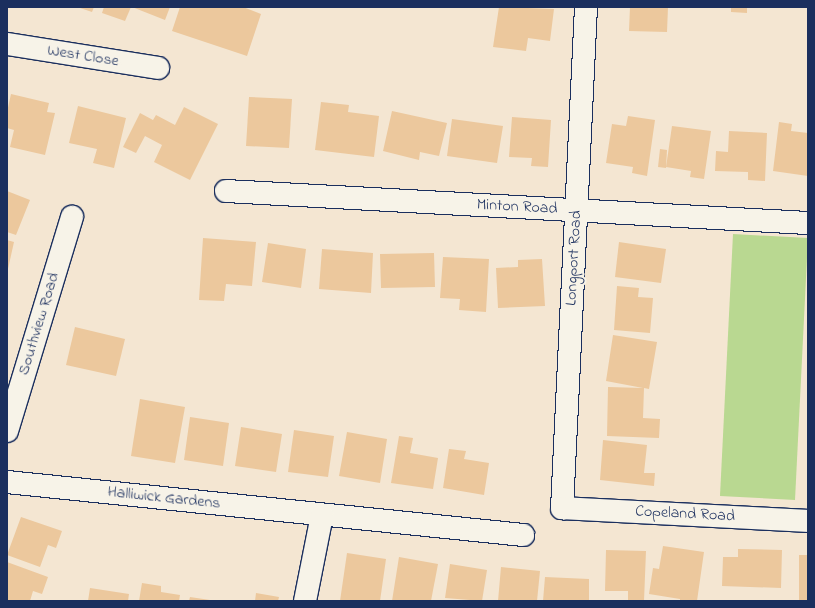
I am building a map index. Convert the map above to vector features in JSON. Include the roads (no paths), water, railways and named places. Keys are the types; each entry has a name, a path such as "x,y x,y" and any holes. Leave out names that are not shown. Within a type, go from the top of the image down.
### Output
{"street":[{"name":"Longport Road","path":"562,508 586,7"},
{"name":"West Close","path":"7,44 158,68"},
{"name":"Minton Road","path":"226,191 808,223"},
{"name":"Southview Road","path":"7,431 72,218"},
{"name":"Halliwick Gardens","path":"7,482 322,516 523,535"},
{"name":"Copeland Road","path":"562,508 808,521"},
{"path":"305,601 322,516"}]}
